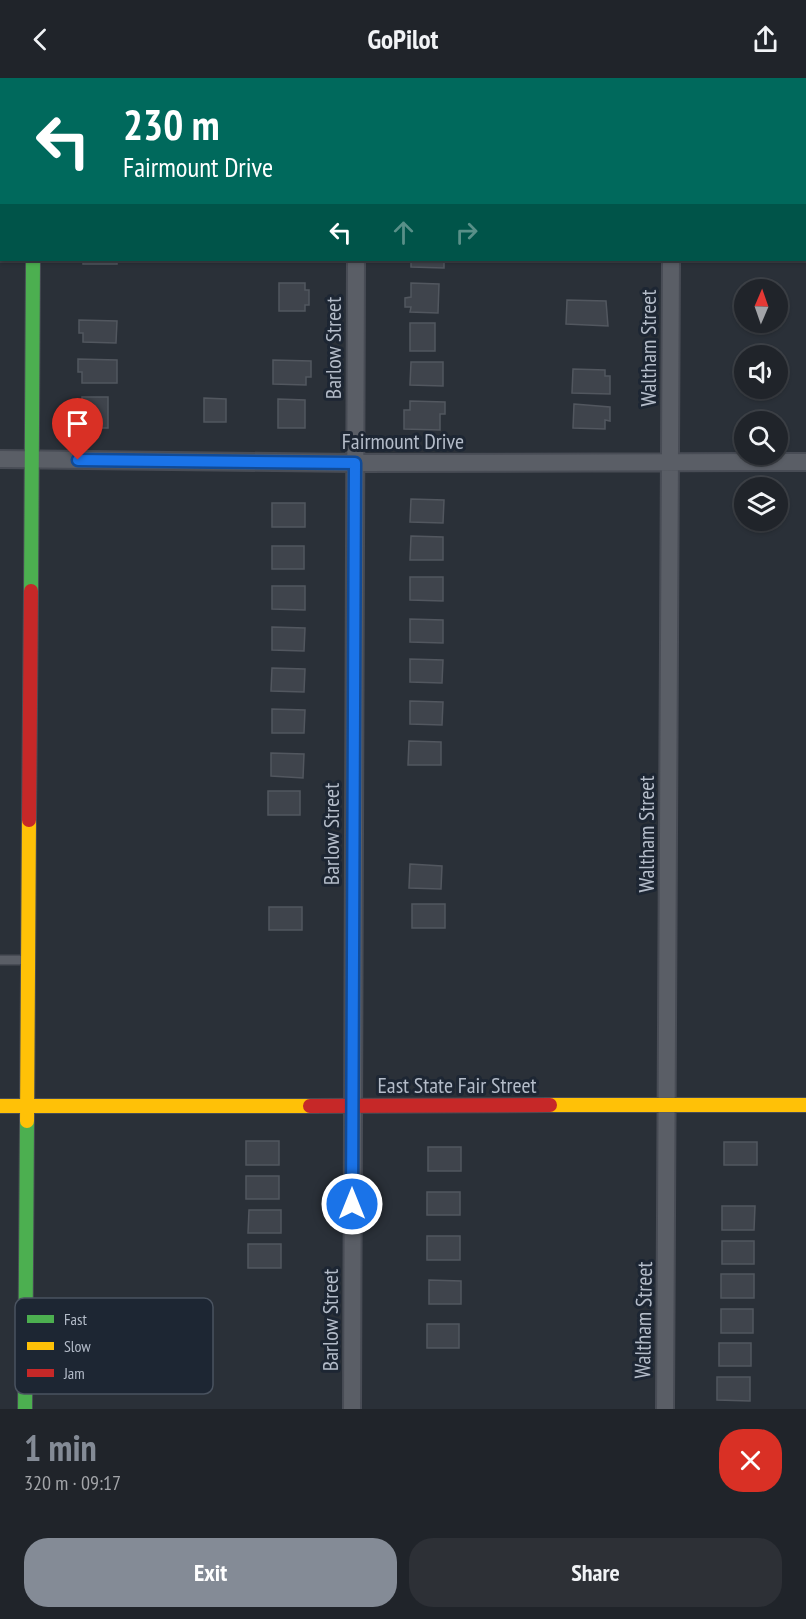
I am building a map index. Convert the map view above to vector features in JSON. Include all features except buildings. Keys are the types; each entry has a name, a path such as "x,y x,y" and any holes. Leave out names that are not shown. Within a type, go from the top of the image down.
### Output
{"street":[{"path":"25,1298 33,261"},
{"name":"Barlow Street","path":"352,1409 356,261"},
{"name":"Waltham Street","path":"665,1409 671,261"},
{"name":"Fairmount Drive","path":"0,459 355,463 806,462"},
{"name":"East State Fair Street","path":"0,1106 806,1105"},
{"path":"25,1394 25,1409"}],"lane":[{"path":"0,960 28,960"}],"traffic: fast":[{"path":"31,591 33,261"},
{"path":"26,1298 27,1121"},
{"path":"25,1394 25,1409"}],"traffic: slow":[{"path":"27,1121 29,820"},
{"path":"550,1105 806,1105"},
{"path":"0,1106 310,1106"}],"traffic: jam":[{"path":"29,820 31,591"},
{"path":"310,1106 550,1105"}],"route":[{"path":"78,460 355,463 352,1204"}]}
